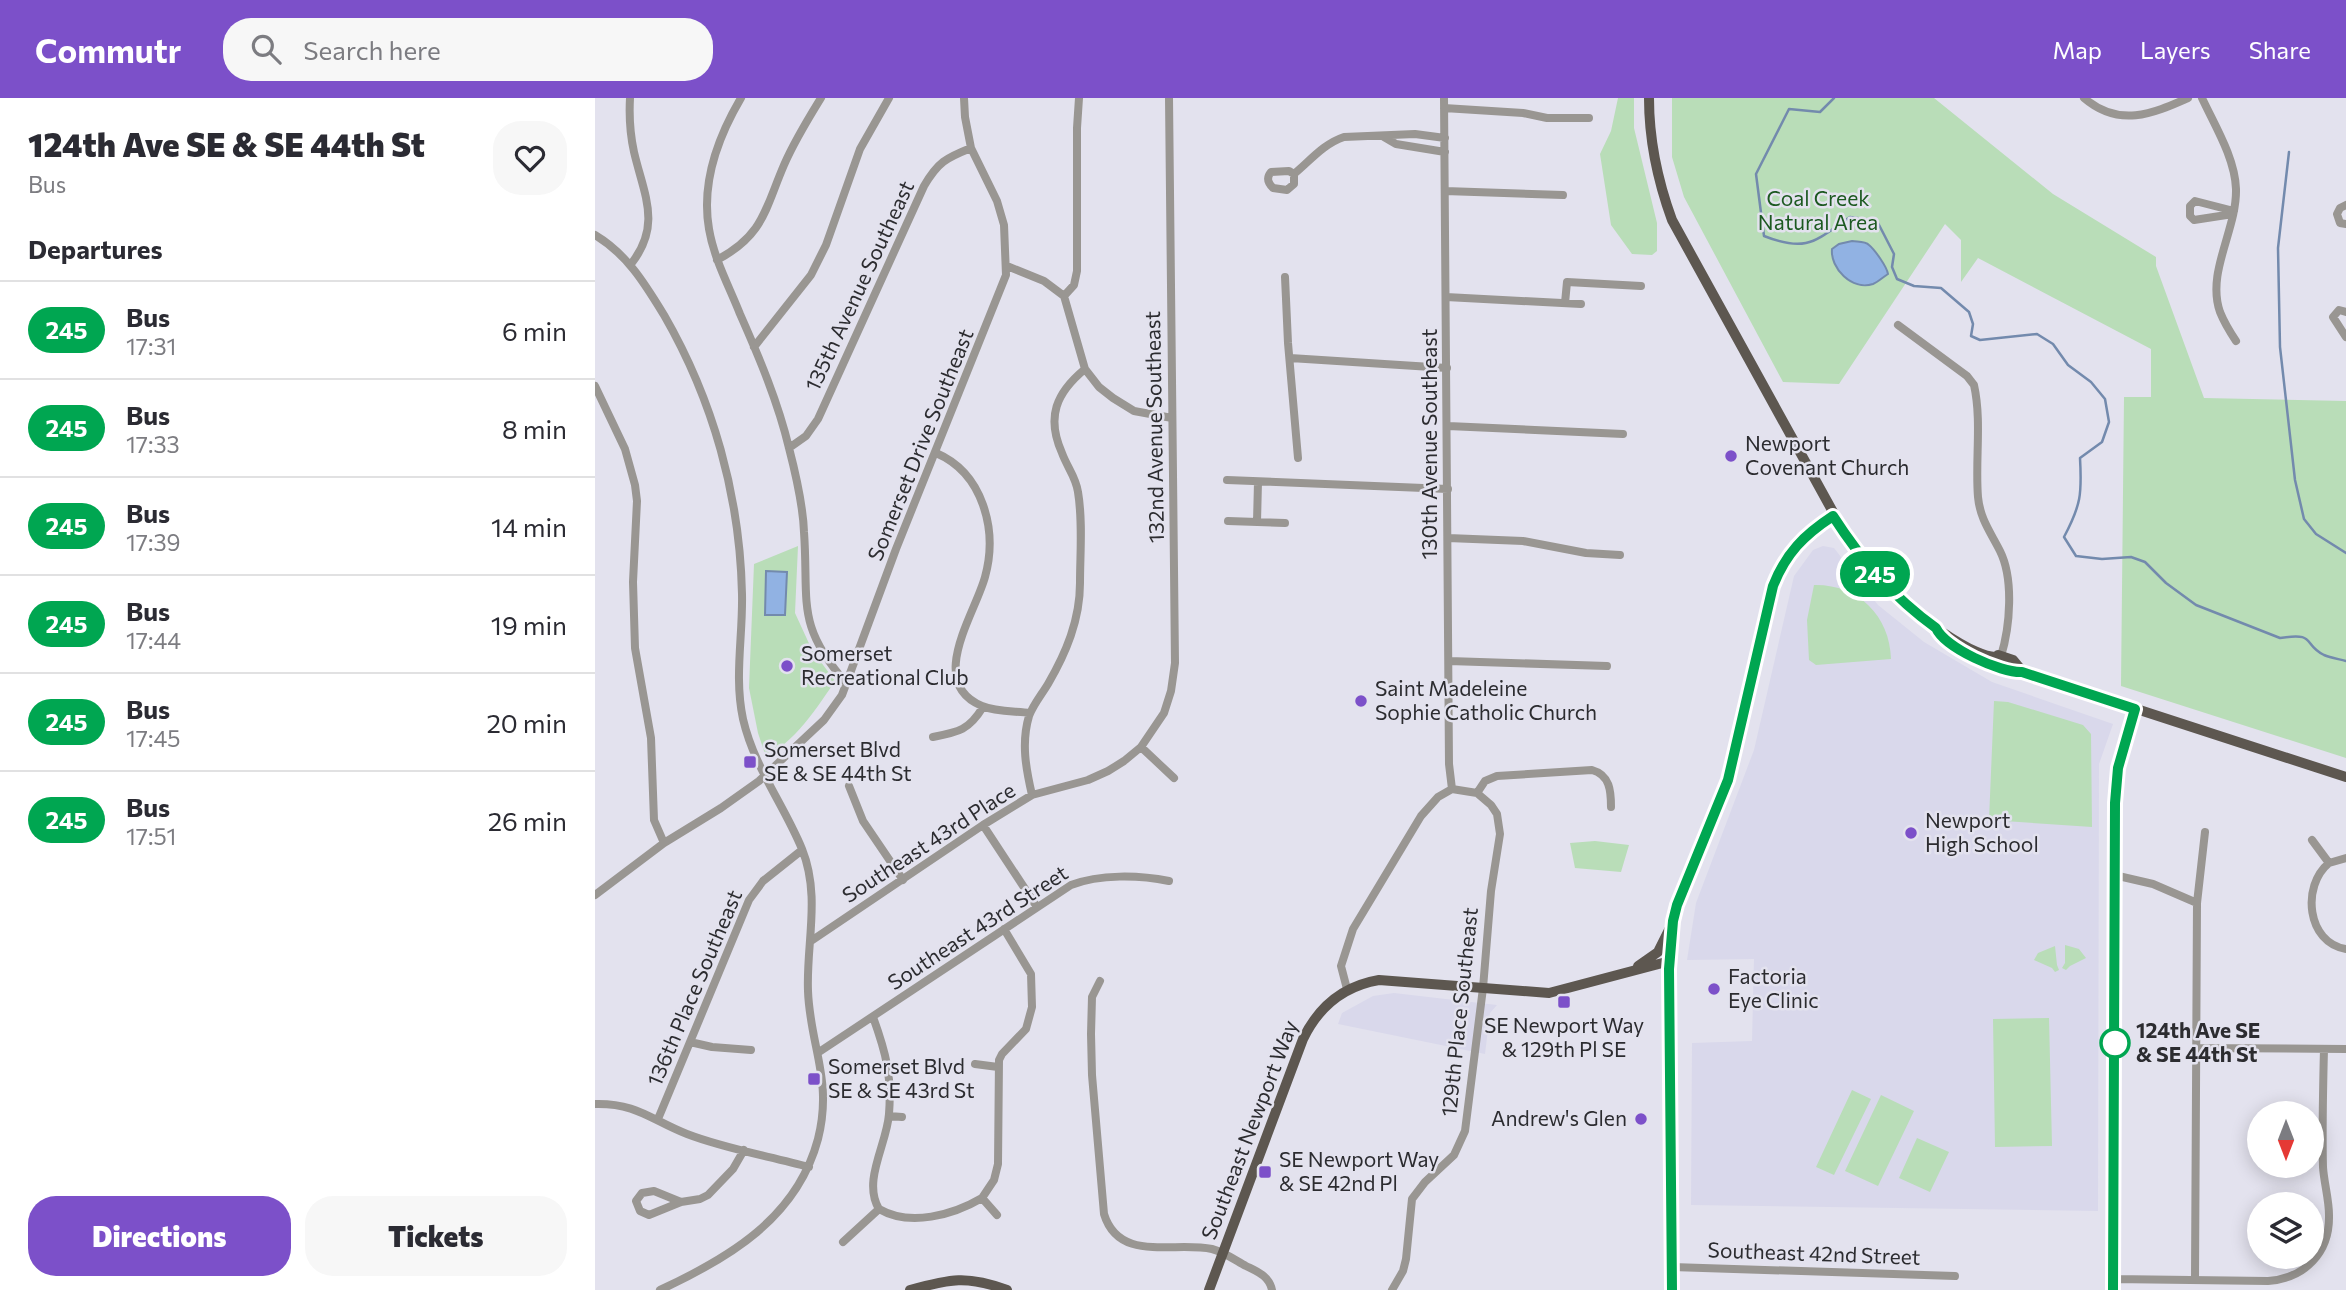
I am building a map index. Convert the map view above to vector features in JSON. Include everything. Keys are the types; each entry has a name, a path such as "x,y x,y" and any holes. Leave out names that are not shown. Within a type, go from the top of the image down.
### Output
{"main road":[{"path":"1649,98 1651,142 1661,190 1672,220 1833,516 1855,550 1887,588 1936,628 1985,656 2001,656 2013,660 2022,672"},
{"path":"1625,973 1655,956 1673,921 1728,780 1773,586 1780,568 1799,542 1833,516"},
{"path":"1936,628 1940,637 1979,660 2011,673 2022,672 2346,777"},
{"path":"1672,1290 1670,961 1673,921"},
{"name":"Southeast Newport Way","path":"1209,1290 1309,1026 1324,1007 1347,989 1363,983 1387,980 1549,993 1670,961"},
{"path":"910,1290 949,1279 963,1279 1007,1290"}],"street":[{"path":"630,98 631,135 650,219 645,243 631,264"},
{"path":"741,98 719,141 709,180 709,230 717,260 775,401 789,448 804,527 805,597 809,623 821,652 847,684"},
{"path":"717,260 741,245 762,220 783,167 821,98"},
{"path":"754,347 811,275 826,245 860,149 889,98"},
{"name":"Somerset Drive Southeast","path":"595,895 664,843 721,808 764,776 824,720 847,684 897,548 1004,286 1007,266 1001,212 971,148 964,98"},
{"path":"1064,296 1074,285 1077,271 1079,98"},
{"name":"132nd Avenue Southeast","path":"1141,747 1164,713 1171,691 1175,663 1169,98"},
{"name":"130th Avenue Southeast","path":"1444,98 1449,764 1452,789"},
{"path":"2084,98 2105,111 2130,116 2155,112 2188,98"},
{"path":"2202,98 2231,163 2236,188 2234,212 2218,271 2217,292 2221,314 2236,341"},
{"path":"1444,108 1523,113 1547,118 1589,118"},
{"path":"1384,137 1391,134 1415,134 1444,138"},
{"path":"1294,174 1333,141 1354,135 1384,137 1396,144 1445,152"},
{"name":"135th Avenue Southeast","path":"789,448 806,436 818,419 933,170 949,156 971,148"},
{"path":"1445,191 1563,195"},
{"path":"2195,201 2234,212 2194,220 2190,216 2190,206 2195,201"},
{"path":"2346,205 2340,208 2337,214 2340,223 2346,224"},
{"path":"595,234 631,264 695,374 727,472 734,506 742,594 738,681 747,734 764,776 802,850 811,887 809,1007 819,1052 824,1108 809,1167 797,1190 759,1232 735,1250 665,1289"},
{"path":"1007,266 1044,281 1064,296 1085,369 1100,387 1123,405 1149,415 1172,418"},
{"path":"1285,277 1298,458"},
{"path":"1565,303 1567,282 1641,286"},
{"path":"1446,297 1581,304"},
{"path":"2346,312 2339,310 2333,317 2346,337"},
{"path":"1898,325 1968,376 1974,385 1979,508 1986,528 2003,558 2007,579 2009,623 2001,656"},
{"path":"1290,358 1447,368"},
{"path":"1032,795 1025,759 1030,713 1063,657 1078,611 1080,590 1079,492 1073,473 1056,440 1054,424 1061,394 1068,383 1085,369"},
{"path":"595,386 625,449 635,485 635,648 651,738 654,820 664,843"},
{"path":"1448,426 1623,434"},
{"path":"936,453 959,466 970,479 983,503 988,524 989,547 985,577 958,648 955,664 962,690 983,707 1030,713"},
{"path":"1227,481 1448,489"},
{"path":"1257,522 1258,482"},
{"path":"1228,521 1285,523"},
{"path":"1448,538 1523,541 1586,553 1620,555"},
{"path":"1449,661 1607,666"},
{"path":"933,737 960,731 974,721 983,707"},
{"path":"2113,1290 2114,875 2118,768 2135,709"},
{"path":"1141,747 1174,778"},
{"name":"Southeast 43rd Place","path":"811,941 1032,795 1108,772 1141,747"},
{"path":"1347,989 1341,966 1353,929 1421,816 1438,797 1452,789 1477,793 1485,781 1497,775 1592,770 1599,772 1607,781 1611,807"},
{"path":"849,786 863,821 903,880"},
{"name":"129th Place Southeast","path":"1392,1290 1403,1271 1406,1259 1412,1199 1425,1182 1454,1155 1465,1131 1483,988 1491,891 1500,834 1497,814 1492,805 1477,793"},
{"path":"983,825 1037,907"},
{"path":"2195,1279 2196,903 2205,832"},
{"path":"2312,841 2329,863"},
{"name":"136th Place Southeast","path":"658,1119 748,900 763,881 802,850"},
{"path":"2346,858 2329,863 2319,872 2312,914 2321,936 2328,943 2346,949"},
{"path":"2114,875 2153,884 2196,903"},
{"name":"Southeast 43rd Street","path":"819,1052 1071,885 1092,879 1154,878 1169,881"},
{"path":"873,1017 888,1062 889,1116 873,1185 875,1202 879,1209 896,1217 913,1219 972,1204 982,1198 994,1180 998,1164 998,1067 1002,1054 1026,1029 1032,1007 1031,974 1004,929"},
{"path":"1100,981 1092,997 1092,1075 1104,1214 1111,1230 1125,1242 1145,1246 1212,1249 1223,1253 1263,1274 1271,1283 1272,1290"},
{"path":"690,1042 751,1050"},
{"path":"2196,1048 2346,1049"},
{"path":"2113,1279 2280,1280 2305,1270 2318,1255 2328,1223 2323,1168 2323,1049"},
{"path":"975,1064 998,1067"},
{"path":"595,1104 631,1107 686,1133 809,1167"},
{"path":"889,1116 902,1117"},
{"path":"681,1202 654,1191 642,1193 636,1201 640,1211 649,1214 681,1202 700,1199 708,1195 733,1169 744,1150"},
{"path":"982,1198 996,1215"},
{"path":"843,1242 879,1209"},
{"name":"Southeast 42nd Street","path":"1672,1267 1955,1276"},
{"path":"684,1290 686,1278"}],"shaded area":[{"name":"Newport High School","path":"1823,546 1834,548 1878,605 1924,642 1992,682 2113,724 2099,764 2098,1211 1691,1205 1692,1043 1752,1041 1754,959 1687,960 1696,903 1754,750 1794,576 1813,550"},
{"path":"1394,993 1497,1005 1490,1013 1485,1054 1338,1024 1342,1013 1373,996"}],"green space":[{"path":"1618,98 1634,98 1634,128 1657,223 1657,251 1652,255 1632,254 1611,225 1600,154 1611,131"},
{"name":"Coal Creek Natural Area","path":"1672,98 1934,98 2053,194 2156,257 2156,266 2204,398 2346,401 2346,758 2121,686 2124,397 2151,397 2151,349 1978,258 1961,282 1961,240 1945,224 1839,384 1783,382 1684,197 1672,157"},
{"name":"Somerset Recreational Club","path":"798,546 795,613 812,650 835,681 795,734 775,750 765,754 749,688 754,564"},
{"path":"1814,585 1844,590 1868,605 1885,629 1891,659 1816,665 1809,660 1807,620"},
{"path":"1994,701 2008,702 2083,725 2091,734 2092,827 1989,820"},
{"path":"1595,841 1629,845 1621,872 1575,868 1570,843"},
{"path":"2065,945 2079,949 2086,958 2066,970 2062,968 2065,963"},
{"path":"2055,946 2059,970 2055,972 2034,960 2038,953"},
{"path":"2049,1018 2052,1146 1995,1147 1993,1019"},
{"path":"1852,1090 1871,1099 1834,1175 1816,1167"},
{"path":"1881,1095 1914,1111 1878,1186 1845,1171"},
{"path":"1917,1138 1949,1152 1930,1192 1899,1178"}],"water":[{"path":"1852,241 1869,245 1888,274 1875,283 1865,285 1850,281 1844,276 1835,263 1832,249"},
{"path":"766,571 787,572 785,615 765,615"}],"waterway":[{"path":"1834,98 1820,112 1789,109 1756,174 1764,236 1791,244 1801,244 1819,238 1850,217 1877,221 1894,254 1892,267 1897,279 1914,286 1941,288 1969,312 1973,324 1971,336 1980,340 2037,334 2053,344 2068,365 2091,382 2105,399 2109,422 2102,442 2080,458 2079,499 2064,537 2076,556 2102,559 2131,557 2145,562 2166,583 2196,605 2280,638 2304,638 2324,655 2346,661"},
{"path":"2289,152 2278,248 2280,347 2295,480 2304,519 2316,534 2346,553"}],"bus line":[{"name":"245","path":"1672,1290 1669,969 1673,921 1728,780 1773,586 1780,568 1799,542 1833,516 1867,566 1910,609 1936,628 1940,637 1979,660 2011,673 2022,672 2135,709 2123,743 2115,803 2113,1290"}],"place":[{"name":"Newport Covenant Church","path":"1731,456"},
{"name":"Somerset Recreational Club","path":"787,666"},
{"name":"Saint Madeleine Sophie Catholic Church","path":"1361,701"},
{"name":"Somerset Blvd SE & SE 44th St","path":"750,762"},
{"name":"Newport High School","path":"1911,833"},
{"name":"Factoria Eye Clinic","path":"1714,989"},
{"name":"SE Newport Way & 129th Pl SE","path":"1564,1002"},
{"name":"124th Ave SE & SE 44th St","path":"2115,1043"},
{"name":"Somerset Blvd SE & SE 43rd St","path":"814,1079"},
{"name":"Andrew's Glen","path":"1641,1119"},
{"name":"SE Newport Way & SE 42nd Pl","path":"1265,1172"}]}
